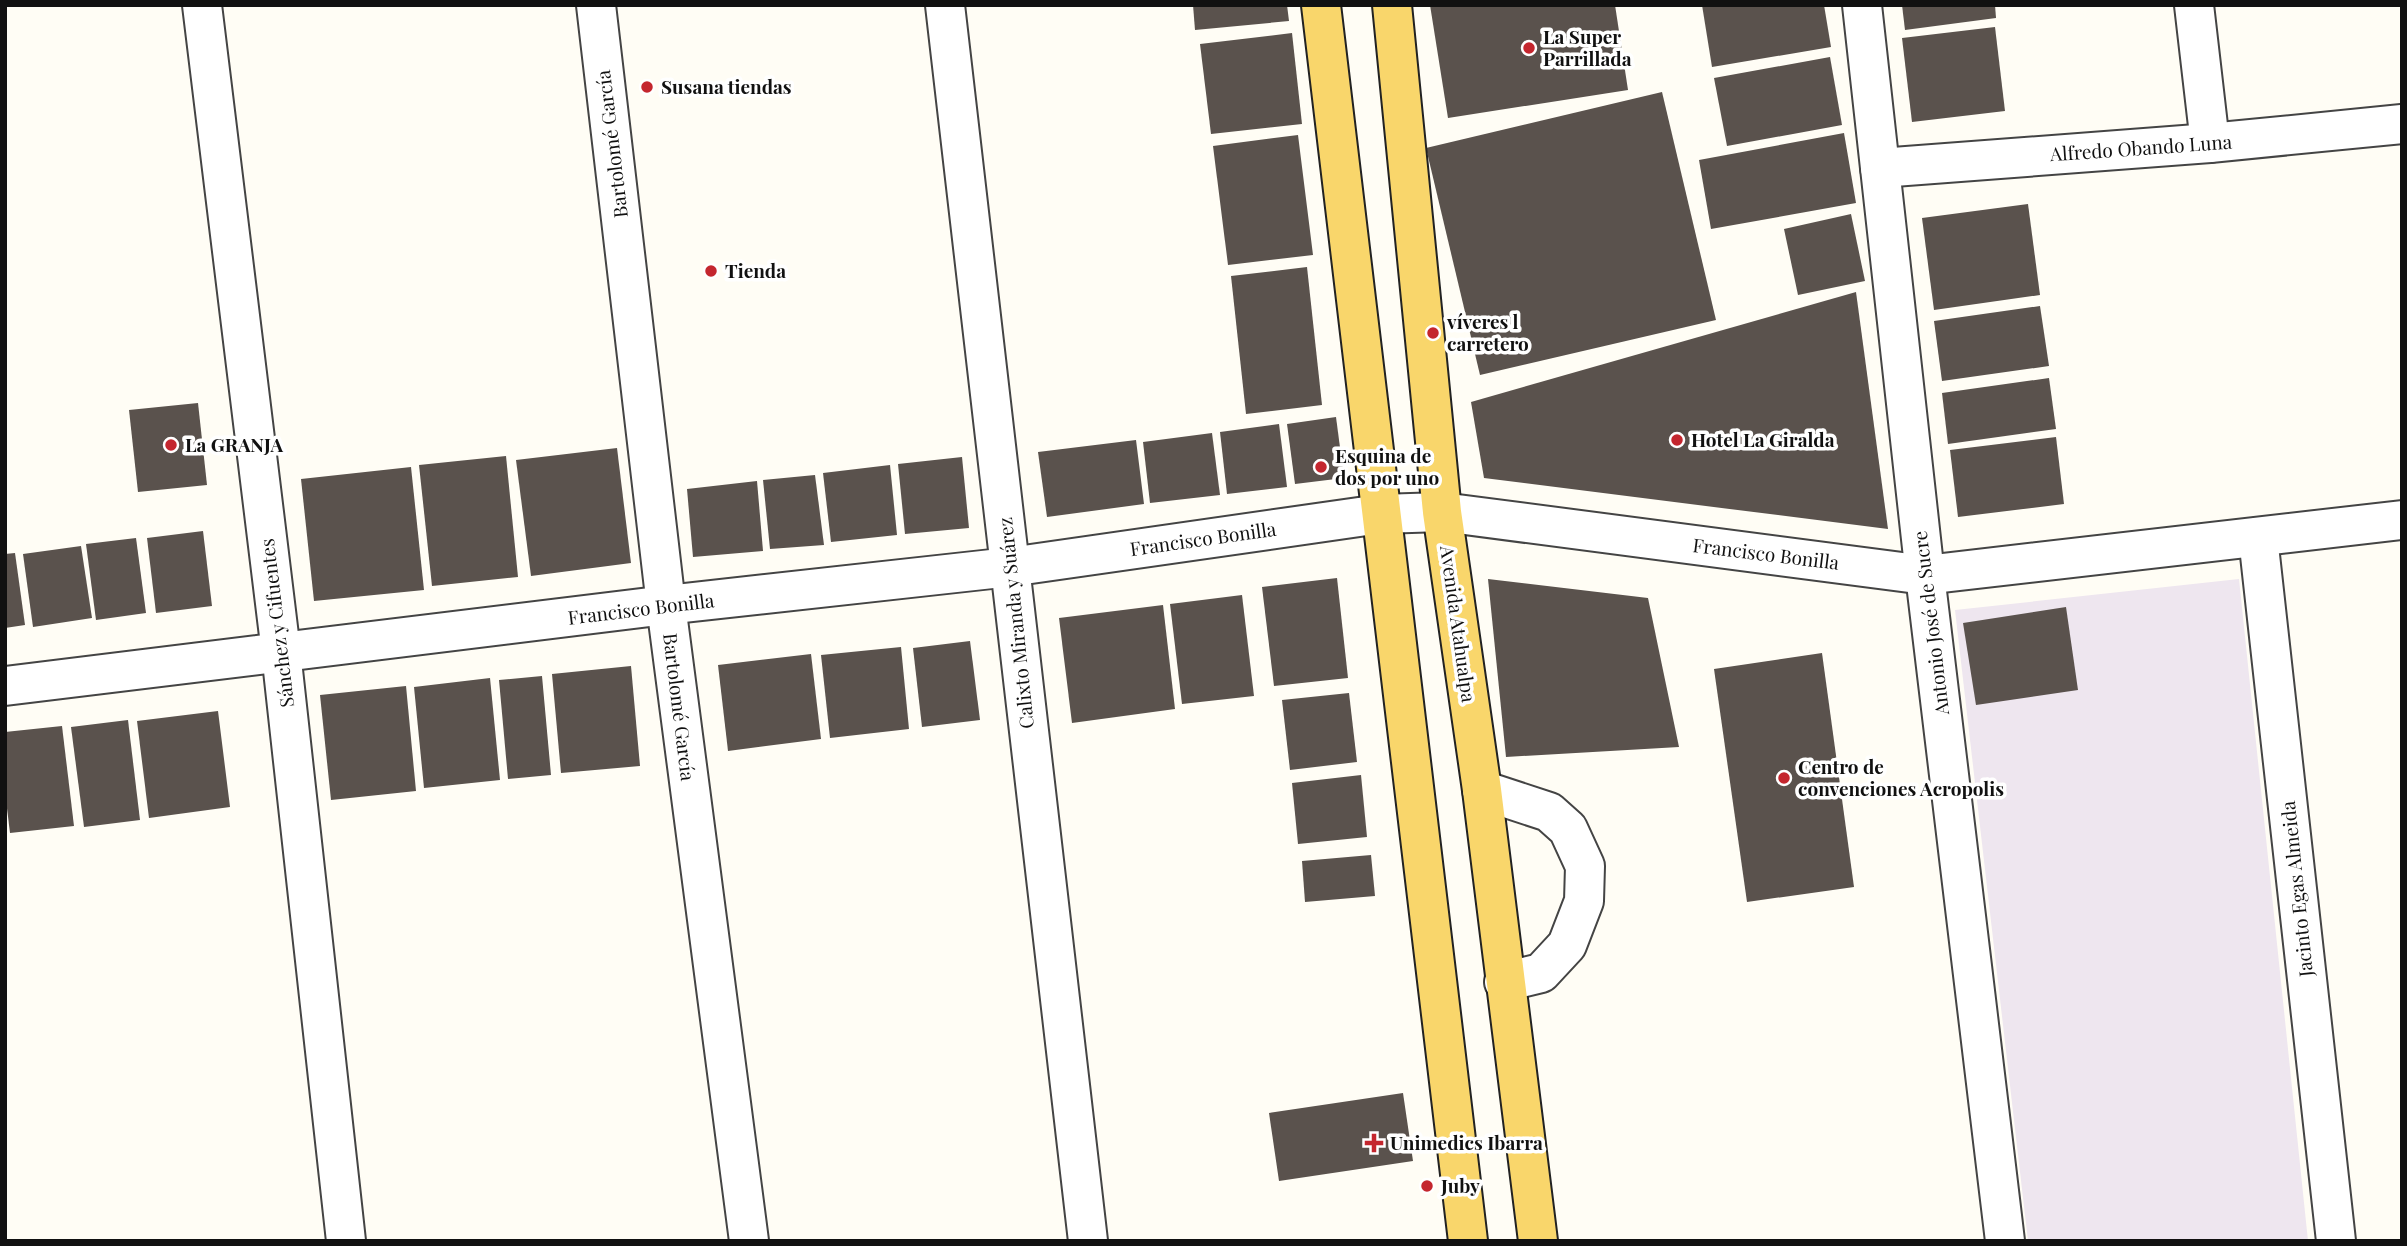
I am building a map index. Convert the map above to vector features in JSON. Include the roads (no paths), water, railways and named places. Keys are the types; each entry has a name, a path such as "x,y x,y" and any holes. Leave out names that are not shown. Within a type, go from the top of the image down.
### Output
{"main road":[{"path":"1321,5 1468,1241"},
{"name":"Avenida Atahualpa","path":"1392,5 1442,512 1482,790 1538,1241"}],"street":[{"name":"Sánchez y Cifuentes","path":"202,5 281,652 346,1241"},
{"name":"Bartolomé García","path":"596,5 666,605 749,1241"},
{"name":"Calixto Miranda y Suárez","path":"945,5 1088,1241"},
{"name":"Antonio José de Sucre","path":"1862,5 1925,575 2005,1241"},
{"path":"2194,5 2210,143"},
{"name":"Alfredo Obando Luna","path":"1880,168 2210,143 2402,124"},
{"name":"Francisco Bonilla","path":"5,686 666,605 1010,567 1380,514 1442,512 1925,575 2402,520"},
{"name":"Jacinto Egas Almeida","path":"2258,537 2336,1241"},
{"path":"1482,790 1549,812 1568,828 1585,866 1584,901 1567,945 1541,973 1504,982"}],"place":[{"name":"La Super Parrillada","path":"1529,48"},
{"name":"Susana tiendas","path":"647,87"},
{"name":"Tienda","path":"711,271"},
{"name":"víveres l carretero","path":"1433,333"},
{"name":"Hotel La Giralda","path":"1677,440"},
{"name":"La GRANJA","path":"171,445"},
{"name":"Esquina de dos por uno","path":"1321,467"},
{"name":"Centro de convenciones Acropolis","path":"1784,778"},
{"name":"Unimedics Ibarra","path":"1374,1143"},
{"name":"Juby","path":"1427,1186"}]}
